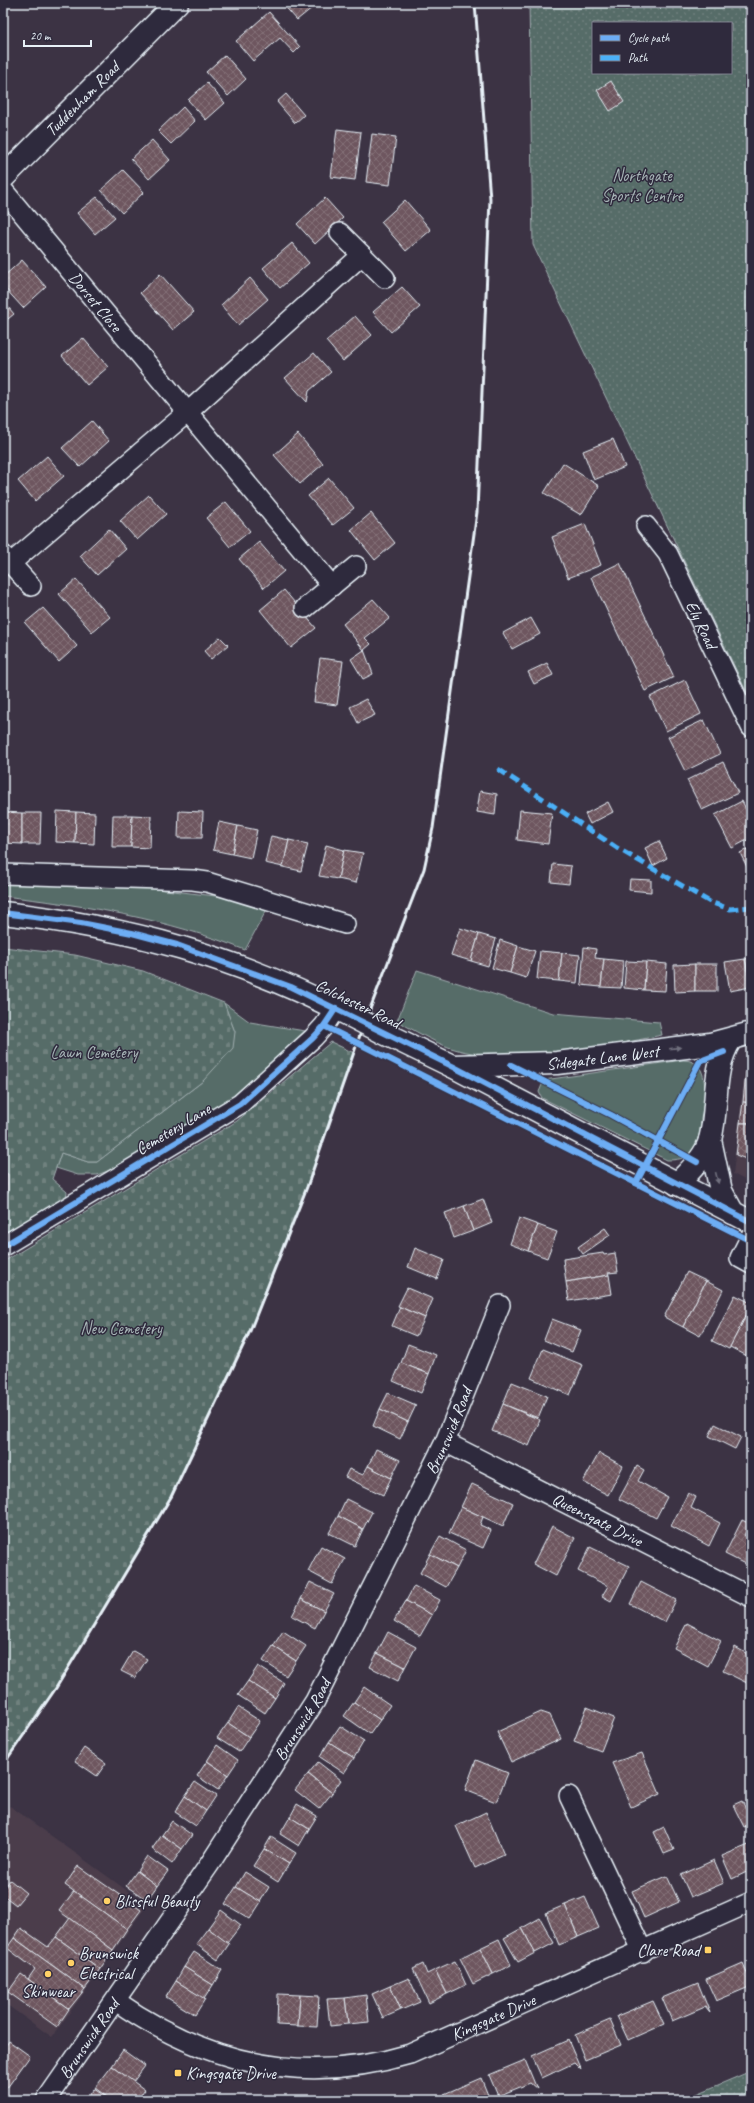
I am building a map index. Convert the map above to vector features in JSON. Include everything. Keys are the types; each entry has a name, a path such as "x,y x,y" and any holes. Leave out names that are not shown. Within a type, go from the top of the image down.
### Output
{"main road":[{"name":"Tuddenham Road","path":"3,178 177,3"},
{"name":"Colchester Road","path":"3,913 81,922 177,945 291,987 452,1066 742,1218"},
{"name":"Colchester Road","path":"741,1036 724,1052 719,1067 710,1140 721,1191 742,1218"},
{"name":"Sidegate Lane West","path":"452,1066 557,1063 710,1044 741,1036"},
{"name":"Colchester Road","path":"677,1184 701,1157 710,1140"}],"street":[{"name":"Dorset Close","path":"3,190 332,586"},
{"path":"340,233 384,278"},
{"path":"31,586 7,559 188,412 362,255"},
{"name":"Ely Road","path":"646,526 668,554 751,727"},
{"path":"305,608 356,566"},
{"path":"3,874 193,880 207,882 345,924"},
{"name":"Cemetery Lane","path":"3,1246 240,1104 313,1038 324,1026 342,1012"},
{"path":"751,1236 740,1258 751,1264"},
{"name":"Brunswick Road","path":"46,2100 209,1865 315,1701 445,1442 500,1305"},
{"name":"Queensgate Drive","path":"445,1442 751,1597"},
{"path":"569,1796 643,1952"},
{"name":"Kingsgate Drive","path":"116,2001 163,2030 204,2049 240,2060 298,2069 354,2068 385,2062 410,2054 643,1952 751,1902"}],"shaded area":[{"path":"751,1056 751,1183 733,1174 746,1061"},
{"path":"10,1806 147,1905 52,2037 3,2002 3,1815"}],"green space":[{"name":"Northgate Sports Centre","path":"529,3 751,3 751,701 533,245"},
{"path":"3,881 140,887 224,897 267,909 245,950 186,930 126,915 65,904 3,896"},
{"name":"Lawn Cemetery","path":"3,947 75,955 143,971 224,1003 235,1032 233,1048 203,1081 97,1162 88,1162 61,1153 52,1179 67,1192 66,1197 3,1234"},
{"path":"417,970 553,1013 659,1022 662,1035 613,1045 556,1053 528,1055 500,1056 474,1053 451,1048 430,1039 397,1021"},
{"path":"224,1003 250,1022 305,1031 275,1061 230,1099 157,1141 126,1164 97,1175 78,1175 56,1168 61,1153 88,1162 97,1162 203,1081 235,1032"},
{"name":"New Cemetery","path":"331,1042 354,1053 307,1187 250,1331 171,1497 56,1688 3,1765 3,1262 237,1121"},
{"path":"683,1060 693,1062 699,1067 703,1074 705,1092 697,1145 693,1152 681,1159 667,1160 542,1098 539,1092 544,1080"},
{"path":"751,2071 751,2100 685,2099"}],"building":[{"path":"282,3 318,3 297,20"},
{"path":"269,12 300,47 294,53 280,38 253,61 236,41"},
{"path":"225,55 246,79 228,96 206,72"},
{"path":"611,81 624,102 610,111 597,90"},
{"path":"207,83 225,103 206,120 188,100"},
{"path":"286,94 304,115 295,123 277,102"},
{"path":"183,107 195,121 171,144 158,131"},
{"path":"337,129 361,132 355,180 331,177"},
{"path":"372,134 396,137 390,185 366,182"},
{"path":"152,140 170,160 149,179 131,159"},
{"path":"123,170 144,192 122,213 101,190"},
{"path":"97,197 115,217 95,234 77,213"},
{"path":"325,198 343,218 315,244 297,224"},
{"path":"405,200 431,230 406,251 381,222"},
{"path":"292,243 309,263 280,288 263,268"},
{"path":"22,260 46,287 23,308 3,286 3,277"},
{"path":"160,274 194,312 173,330 140,293"},
{"path":"250,278 268,299 238,325 221,305"},
{"path":"402,287 420,307 391,332 373,312"},
{"path":"3,301 14,314 3,323"},
{"path":"355,316 372,335 343,361 326,341"},
{"path":"83,338 108,367 87,385 62,356"},
{"path":"314,353 331,372 309,391 307,402 285,378"},
{"path":"92,421 109,441 80,467 62,448"},
{"path":"298,434 323,464 300,484 274,455"},
{"path":"613,439 625,467 594,480 583,451"},
{"path":"47,456 64,476 35,501 18,481"},
{"path":"563,463 599,486 581,515 544,493"},
{"path":"329,478 354,508 333,525 308,496"},
{"path":"3,492 10,500 3,505"},
{"path":"149,495 166,514 137,540 120,521"},
{"path":"226,502 250,531 230,547 206,518"},
{"path":"371,513 395,543 375,560 351,530"},
{"path":"585,524 601,565 568,578 552,537"},
{"path":"109,529 126,549 97,575 80,556"},
{"path":"259,542 284,571 264,588 239,559"},
{"path":"620,563 674,677 645,691 591,577"},
{"path":"76,579 110,617 92,632 59,594"},
{"path":"284,590 316,628 291,648 260,610"},
{"path":"373,599 390,618 365,638 371,644 364,650 343,624"},
{"path":"43,608 77,646 59,662 25,623"},
{"path":"531,618 540,634 512,649 503,633"},
{"path":"220,637 228,645 211,659 204,651"},
{"path":"364,650 373,674 363,679 351,659"},
{"path":"320,658 343,661 337,705 314,702"},
{"path":"547,663 553,675 534,684 528,672"},
{"path":"685,680 701,714 666,731 650,697"},
{"path":"366,699 375,715 358,723 350,707"},
{"path":"704,720 720,754 685,771 668,737"},
{"path":"723,762 738,793 702,810 687,780"},
{"path":"480,791 497,794 495,815 477,812"},
{"path":"742,801 751,819 751,838 732,848 715,815"},
{"path":"608,802 613,812 590,824 585,814"},
{"path":"520,810 552,813 548,844 517,840"},
{"path":"57,811 76,812 75,843 56,842"},
{"path":"179,811 203,812 202,838 178,838"},
{"path":"4,812 22,813 22,844 3,843"},
{"path":"76,812 95,813 94,844 75,843"},
{"path":"22,813 41,813 40,844 22,844"},
{"path":"113,815 132,815 131,847 112,847"},
{"path":"132,815 151,816 150,848 131,847"},
{"path":"219,822 238,826 232,854 213,850"},
{"path":"238,826 257,830 251,858 232,854"},
{"path":"271,836 289,840 283,867 265,863"},
{"path":"289,840 308,844 301,871 283,867"},
{"path":"659,841 667,858 653,866 645,848"},
{"path":"326,845 344,850 338,879 319,876"},
{"path":"751,847 751,875 740,853"},
{"path":"344,850 363,853 356,883 338,879"},
{"path":"553,864 571,866 569,884 551,882"},
{"path":"630,879 651,880 651,892 629,890"},
{"path":"460,928 479,934 471,961 451,955"},
{"path":"479,934 496,939 488,966 471,961"},
{"path":"500,940 518,946 510,973 492,968"},
{"path":"518,946 535,951 526,978 510,973"},
{"path":"584,947 596,949 595,958 604,959 601,987 581,985"},
{"path":"540,951 562,953 559,981 537,979"},
{"path":"562,953 580,955 577,983 559,981"},
{"path":"751,958 751,987 750,987 745,959"},
{"path":"604,959 623,961 621,988 601,987"},
{"path":"745,959 750,987 730,991 725,962"},
{"path":"626,961 646,962 644,990 624,988"},
{"path":"646,962 667,964 665,991 644,990"},
{"path":"695,964 695,991 675,992 674,965"},
{"path":"695,964 717,964 717,991 695,991"},
{"path":"751,1070 751,1103 743,1102 746,1072"},
{"path":"743,1102 751,1103 751,1123 740,1123"},
{"path":"740,1123 751,1123 751,1161 736,1155"},
{"path":"3,1173 8,1174 8,1193 3,1193"},
{"path":"483,1199 492,1223 473,1231 464,1206"},
{"path":"464,1206 473,1231 454,1238 445,1213"},
{"path":"519,1218 538,1225 528,1251 510,1244"},
{"path":"538,1225 557,1232 547,1258 528,1251"},
{"path":"605,1228 610,1235 583,1254 578,1247"},
{"path":"415,1248 444,1260 437,1279 408,1267"},
{"path":"603,1253 604,1255 615,1253 618,1272 608,1273 609,1275 566,1282 563,1259"},
{"path":"687,1272 706,1281 683,1327 664,1317"},
{"path":"609,1275 612,1294 569,1301 566,1282"},
{"path":"706,1281 723,1290 700,1336 683,1327"},
{"path":"407,1288 433,1299 425,1318 398,1306"},
{"path":"735,1295 751,1303 751,1306 729,1349 712,1341"},
{"path":"751,1306 751,1353 749,1357 730,1347"},
{"path":"400,1307 425,1318 416,1336 392,1326"},
{"path":"552,1319 581,1330 572,1352 544,1340"},
{"path":"408,1344 436,1355 429,1374 401,1363"},
{"path":"543,1349 583,1365 570,1395 531,1378"},
{"path":"401,1363 429,1374 421,1393 393,1381"},
{"path":"512,1382 547,1396 538,1418 503,1404"},
{"path":"388,1393 416,1405 408,1422 380,1409"},
{"path":"503,1404 540,1420 529,1446 492,1431"},
{"path":"380,1409 408,1422 400,1439 373,1426"},
{"path":"715,1424 741,1437 735,1449 709,1436"},
{"path":"376,1449 400,1460 391,1478 368,1466"},
{"path":"599,1453 623,1466 608,1495 583,1482"},
{"path":"368,1466 391,1478 383,1495 345,1477 349,1469 363,1475"},
{"path":"637,1466 644,1470 638,1481 667,1497 656,1518 619,1499"},
{"path":"472,1484 513,1503 503,1526 461,1507"},
{"path":"688,1493 696,1497 691,1508 720,1523 709,1546 671,1526"},
{"path":"346,1499 372,1512 363,1529 338,1516"},
{"path":"461,1507 483,1517 480,1525 491,1530 483,1548 449,1533"},
{"path":"338,1516 363,1529 355,1546 329,1533"},
{"path":"742,1520 750,1524 744,1535 751,1539 751,1567 725,1554"},
{"path":"552,1526 575,1538 556,1576 533,1564"},
{"path":"440,1536 466,1550 457,1568 430,1554"},
{"path":"321,1546 345,1559 332,1584 308,1571"},
{"path":"590,1547 629,1566 611,1601 602,1596 608,1586 578,1571"},
{"path":"430,1554 457,1568 446,1587 420,1573"},
{"path":"310,1582 334,1594 324,1611 301,1599"},
{"path":"641,1582 676,1600 665,1622 630,1604"},
{"path":"414,1586 440,1600 432,1615 406,1601"},
{"path":"301,1599 324,1611 315,1628 292,1616"},
{"path":"406,1601 432,1615 420,1636 394,1621"},
{"path":"687,1623 721,1641 708,1666 674,1648"},
{"path":"283,1631 306,1646 296,1661 273,1646"},
{"path":"388,1632 416,1647 405,1667 377,1653"},
{"path":"273,1646 296,1661 286,1676 263,1661"},
{"path":"735,1647 751,1656 751,1685 723,1671"},
{"path":"133,1651 147,1659 135,1678 121,1671"},
{"path":"377,1653 405,1667 398,1681 370,1667"},
{"path":"258,1666 284,1683 275,1698 248,1681"},
{"path":"248,1681 275,1698 265,1713 238,1695"},
{"path":"364,1687 390,1705 380,1720 354,1702"},
{"path":"354,1702 380,1720 370,1734 344,1716"},
{"path":"238,1707 260,1721 249,1737 228,1723"},
{"path":"587,1707 614,1718 601,1751 574,1741"},
{"path":"541,1712 550,1715 561,1739 511,1762 497,1732"},
{"path":"228,1723 249,1737 239,1752 217,1738"},
{"path":"340,1726 364,1741 354,1758 329,1742"},
{"path":"329,1742 354,1758 344,1773 320,1757"},
{"path":"217,1745 238,1760 228,1775 207,1761"},
{"path":"84,1748 106,1763 97,1776 75,1761"},
{"path":"642,1753 660,1794 631,1807 612,1763"},
{"path":"476,1760 508,1773 496,1802 465,1790"},
{"path":"207,1761 228,1775 218,1790 197,1776"},
{"path":"318,1762 341,1780 332,1793 308,1774"},
{"path":"308,1774 332,1793 319,1809 295,1790"},
{"path":"195,1782 216,1796 206,1811 185,1796"},
{"path":"185,1796 206,1811 196,1826 175,1812"},
{"path":"742,1801 751,1819 751,1824 744,1827 733,1805"},
{"path":"297,1804 317,1816 309,1829 290,1817"},
{"path":"486,1812 504,1855 475,1868 456,1826"},
{"path":"290,1817 309,1829 299,1846 280,1834"},
{"path":"172,1821 192,1835 182,1849 162,1835"},
{"path":"664,1827 674,1850 664,1854 654,1832"},
{"path":"162,1835 182,1849 172,1864 152,1849"},
{"path":"271,1837 296,1853 289,1864 264,1849"},
{"path":"751,1844 751,1870 732,1879 722,1856"},
{"path":"264,1849 289,1864 278,1882 253,1866"},
{"path":"147,1856 168,1871 157,1886 137,1871"},
{"path":"714,1860 724,1883 691,1897 681,1875"},
{"name":"Blissful Beauty","path":"78,1866 141,1910 127,1929 65,1885"},
{"path":"137,1871 157,1886 147,1900 126,1886"},
{"path":"245,1872 269,1887 260,1902 236,1887"},
{"path":"667,1876 679,1902 644,1918 632,1891"},
{"path":"10,1880 26,1893 16,1905 3,1895 3,1890"},
{"path":"236,1887 261,1902 250,1919 225,1904"},
{"path":"74,1891 127,1929 113,1950 59,1911"},
{"path":"585,1897 599,1928 578,1937 565,1905"},
{"path":"565,1905 578,1937 559,1945 546,1913"},
{"path":"221,1910 241,1925 227,1943 208,1928"},
{"path":"70,1918 113,1950 100,1969 56,1937"},
{"path":"540,1918 554,1943 535,1953 522,1928"},
{"name":"Brunswick Electrical","path":"21,1928 48,1947 56,1937 100,1969 85,1989 14,1938"},
{"path":"208,1928 229,1944 218,1960 196,1944"},
{"path":"522,1928 535,1953 518,1962 504,1938"},
{"name":"Skinwear","path":"14,1938 85,1989 69,2009 28,1979 35,1969 7,1948"},
{"path":"499,1939 511,1965 493,1974 480,1948"},
{"path":"480,1948 493,1974 473,1984 460,1958"},
{"path":"194,1952 222,1970 213,1985 184,1967"},
{"path":"455,1961 466,1985 447,1994 435,1970"},
{"path":"743,1963 751,1982 751,1989 749,1987 716,2001 706,1979"},
{"path":"423,1964 427,1974 435,1970 447,1994 429,2003 413,1969"},
{"path":"184,1967 213,1985 204,1999 176,1981"},
{"path":"21,1974 69,2009 57,2027 8,1992"},
{"path":"409,1978 420,2002 401,2010 390,1986"},
{"path":"176,1981 205,1999 195,2015 166,1997"},
{"path":"698,1983 710,2013 705,2007 672,2021 662,1998"},
{"path":"390,1986 401,2010 383,2018 372,1994"},
{"path":"278,1994 300,1995 298,2026 277,2025"},
{"path":"300,1995 319,1996 317,2027 298,2026"},
{"path":"366,1995 369,2022 348,2024 345,1998"},
{"path":"345,1998 348,2024 330,2026 327,1999"},
{"path":"653,2001 664,2024 628,2040 617,2016"},
{"path":"610,2020 621,2045 585,2060 575,2035"},
{"path":"568,2040 581,2070 574,2063 542,2078 532,2056"},
{"path":"9,2041 30,2056 7,2088 3,2085 3,2050"},
{"path":"123,2050 145,2066 133,2082 112,2066"},
{"path":"525,2060 537,2089 530,2083 498,2096 489,2075"},
{"path":"112,2066 145,2090 137,2100 111,2100 95,2088"},
{"path":"481,2078 490,2100 447,2100 444,2094"},
{"path":"94,2089 111,2100 86,2100"}],"railway":[{"path":"3,1765 56,1688 171,1497 250,1331 307,1187 360,1035 424,869 433,828 477,512 490,199 475,3"}],"marked path":[{"path":"498,769 617,848 710,902 730,909 751,907"}],"cycle path":[{"path":"3,913 81,923 132,933 177,945 291,987 452,1066 751,1222"},
{"path":"3,1246 240,1104 313,1038 324,1026 336,1008"},
{"path":"324,1026 749,1240"},
{"path":"636,1183 700,1061 724,1052"},
{"path":"511,1065 611,1115 697,1162"}],"place":[{"name":"Blissful Beauty","path":"107,1901"},
{"name":"Clare Road","path":"708,1950"},
{"name":"Brunswick Electrical","path":"71,1963"},
{"name":"Skinwear","path":"48,1974"},
{"name":"Kingsgate Drive","path":"178,2073"}]}
